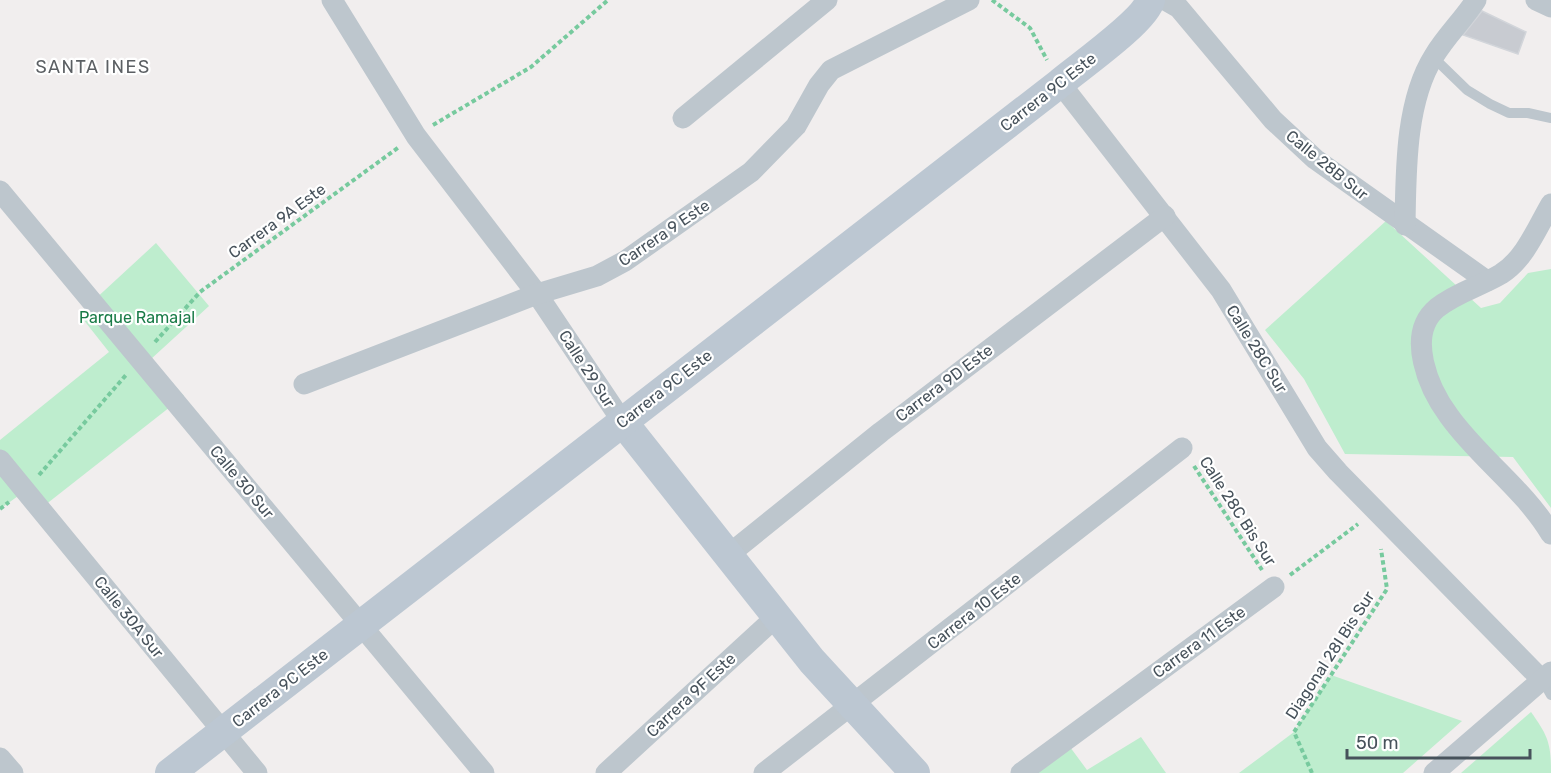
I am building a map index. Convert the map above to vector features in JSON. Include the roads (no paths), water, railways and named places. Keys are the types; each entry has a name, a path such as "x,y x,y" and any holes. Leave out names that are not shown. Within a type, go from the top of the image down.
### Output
{"street":[{"name":"Calle 29 Sur","path":"332,0 416,136 537,294 622,422 776,617 852,706 915,773"},
{"path":"683,118 827,0"},
{"name":"Carrera 9 Este","path":"304,384 537,294 597,276 625,261 751,172 796,126 819,84 831,70 969,0"},
{"name":"Carrera 9C Este","path":"170,773 1060,82 1136,21 1147,9 1150,0"},
{"name":"Calle 28B Sur","path":"1165,0 1179,8 1252,96 1293,140 1315,159 1405,225 1487,281"},
{"path":"1405,225 1406,165 1413,116 1433,57 1476,0"},
{"path":"1536,0 1551,8"},
{"name":"Calle 28C Sur","path":"1060,82 1221,290 1317,448 1548,683"},
{"name":"Calle 30 Sur","path":"0,191 484,773"},
{"path":"1551,204 1514,264 1487,281 1455,294 1434,311 1424,325 1421,346 1425,367 1449,417 1538,515 1551,534"},
{"name":"Carrera 9D Este","path":"727,556 881,432 1165,216"},
{"name":"Carrera 10 Este","path":"764,773 1182,447"},
{"name":"Calle 30A Sur","path":"0,460 257,773"},
{"name":"Carrera 11 Este","path":"1021,773 1274,587"},
{"name":"Carrera 9F Este","path":"606,773 776,617"},
{"path":"1434,773 1548,683"},
{"path":"0,758 13,773"}],"lane":[{"path":"1433,57 1467,90 1490,104 1509,113 1528,113 1551,118"}],"district":[{"name":"SANTA INES","path":"93,67"}],"park label":[{"name":"Parque Ramajal","path":"137,317"}]}
